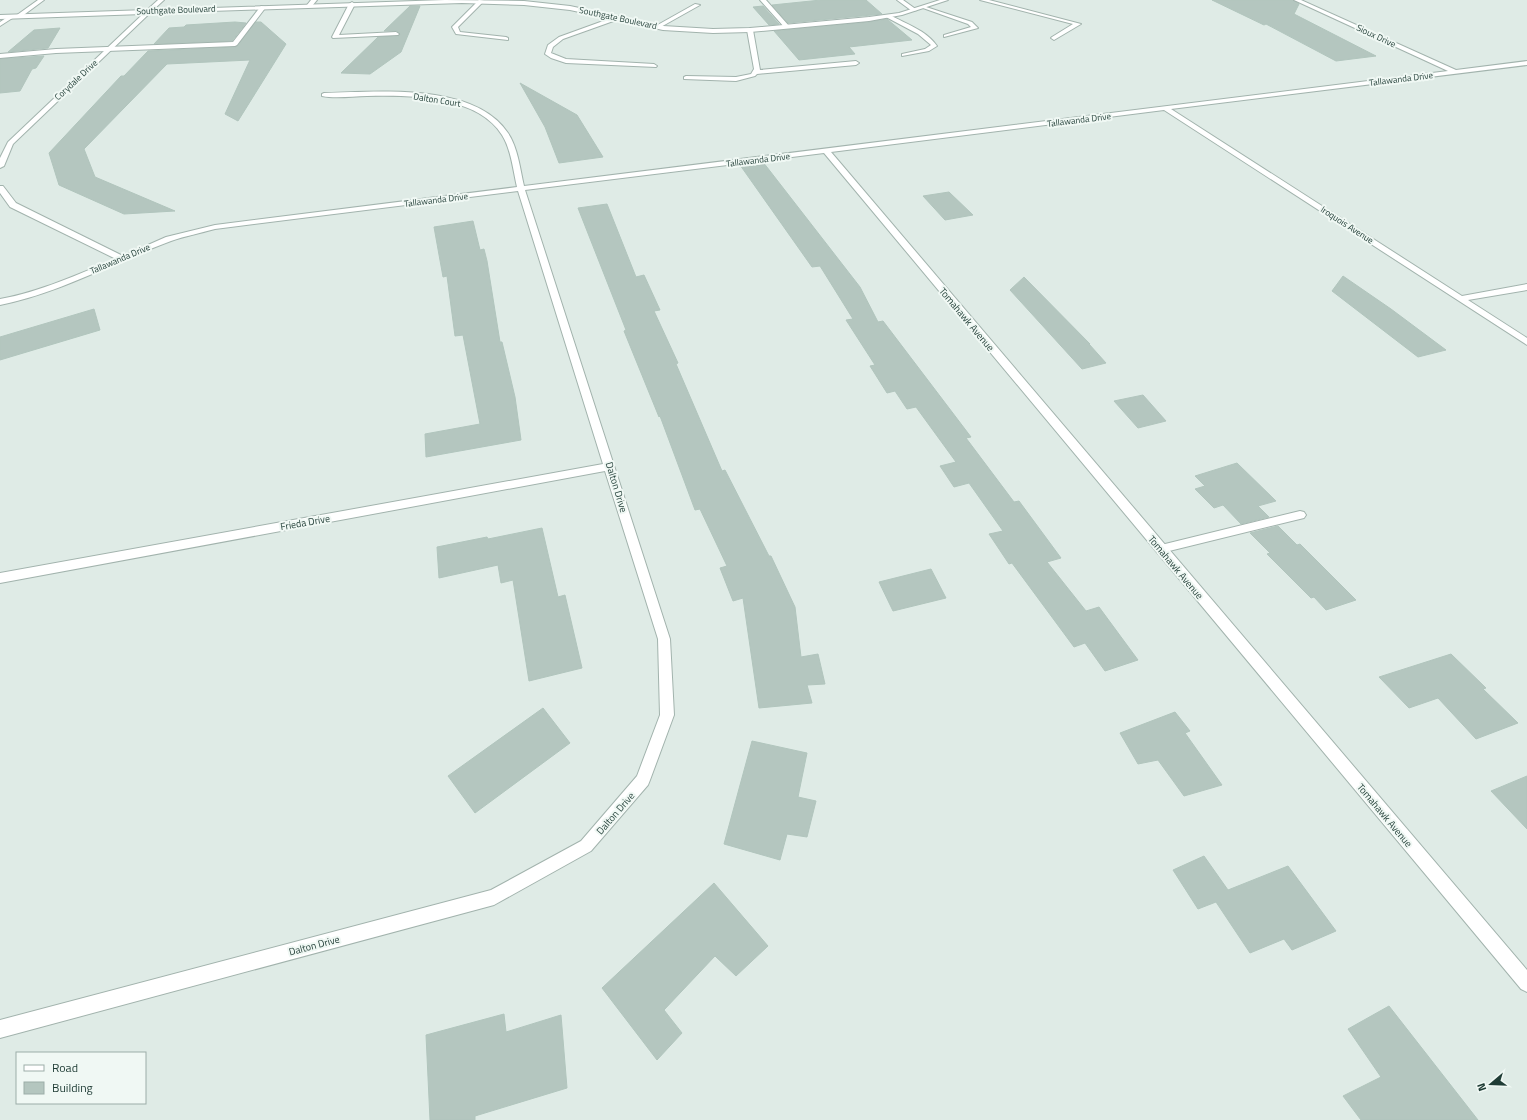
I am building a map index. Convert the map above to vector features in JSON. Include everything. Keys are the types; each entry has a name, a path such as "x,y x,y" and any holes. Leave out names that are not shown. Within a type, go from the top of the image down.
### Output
{"street":[{"path":"19,16 41,0"},
{"name":"Corydale Drive","path":"0,166 10,143 161,0"},
{"path":"310,5 314,0"},
{"name":"Southgate Boulevard","path":"0,17 352,4 387,1 462,0 524,3 570,8 657,27 712,31 787,27 888,16 925,7 945,0"},
{"path":"763,0 787,27"},
{"path":"900,0 914,10"},
{"path":"983,0 1078,24 1054,38"},
{"name":"Sioux Drive","path":"1297,0 1455,72"},
{"path":"481,1 455,27 458,33 506,39"},
{"path":"352,4 335,37 396,34"},
{"path":"657,27 697,5"},
{"path":"0,56 56,51 235,44 263,7"},
{"path":"925,7 970,23 975,28 946,36"},
{"path":"888,16 924,35 932,41 934,46 927,50 904,55"},
{"path":"0,24 11,17"},
{"path":"617,18 561,38 550,46 548,54 566,61 654,66"},
{"path":"750,30 757,69 755,72"},
{"path":"686,78 736,79 753,75 755,72 856,63"},
{"name":"Tallawanda Drive","path":"0,302 16,299 72,280 169,239 215,227 1527,63"},
{"name":"Dalton Court","path":"324,95 384,93 426,96 464,104 492,118 506,135 521,189"},
{"name":"Iroquois Avenue","path":"1166,109 1527,342"},
{"path":"0,144 10,143"},
{"name":"Tomahawk Avenue","path":"826,151 1527,983"},
{"path":"0,188 13,205 121,258"},
{"name":"Dalton Drive","path":"0,1028 494,898 586,846 643,780 667,715 664,640 521,189"},
{"path":"1460,299 1527,287"},
{"name":"Frieda Drive","path":"0,578 610,466"},
{"path":"1161,549 1300,515"}],"building":[{"path":"821,0 866,0 882,14 788,23 772,5"},
{"path":"1212,0 1293,0 1299,4 1294,14 1376,56 1336,61 1266,24 1264,25"},
{"path":"410,6 420,6 401,52 370,74 341,73 378,37 399,36 400,34 397,31 384,31"},
{"path":"763,6 779,24 769,25 753,7"},
{"path":"887,19 912,40 849,47 855,54 799,60 774,31 869,22"},
{"path":"235,22 246,23 232,41 154,44 169,28 184,27 186,25"},
{"path":"256,22 261,22 286,44 238,121 225,114 250,60 167,64 84,149 95,177 175,211 124,214 59,185 49,153 121,76 124,76 148,51 236,47"},
{"path":"60,28 48,48 8,52 34,30"},
{"path":"44,56 36,68 32,69 20,91 0,93 0,59"},
{"path":"520,83 577,115 603,157 559,163 545,127"},
{"path":"763,162 860,287 878,322 883,321 971,437 966,438 1014,502 1019,501 1061,558 1047,562 1086,611 1099,607 1138,660 1105,671 1085,643 1074,647 1012,563 1009,564 989,534 1003,531 969,483 954,487 940,466 956,462 916,407 907,409 895,391 887,393 870,366 875,365 846,320 853,319 820,266 812,267 740,165"},
{"path":"949,192 973,215 945,220 923,196"},
{"path":"607,204 636,277 644,275 660,310 654,311 678,363 676,364 722,471 725,470 769,556 771,556 795,607 801,657 818,654 825,684 807,685 812,703 759,708 743,598 733,601 720,568 727,566 700,509 695,510 660,416 659,417 624,331 626,330 578,208"},
{"path":"473,221 480,250 484,249 487,261 500,342 502,342 515,397 521,440 426,457 425,434 480,424 463,335 455,336 447,276 443,277 434,227"},
{"path":"1343,276 1391,309 1446,350 1418,357 1332,291"},
{"path":"1024,277 1090,344 1106,363 1082,369 1010,290"},
{"path":"94,309 100,330 0,360 0,337"},
{"path":"1143,395 1166,421 1138,428 1114,401"},
{"path":"1237,463 1276,501 1258,506 1269,517 1241,524 1223,505 1214,508 1195,489 1205,486 1195,476"},
{"path":"1278,526 1297,545 1300,544 1356,600 1326,610 1314,597 1311,598 1267,554 1270,553 1250,533"},
{"path":"542,528 558,597 565,595 582,668 529,681 513,580 501,583 498,565 439,578 437,547 487,537 488,539"},
{"path":"931,569 946,598 893,611 879,582"},
{"path":"1451,654 1486,688 1483,689 1518,723 1476,739 1438,698 1409,708 1379,677"},
{"path":"543,708 570,743 475,813 448,776"},
{"path":"1175,712 1190,731 1185,733 1222,785 1184,796 1158,760 1138,764 1120,733"},
{"path":"752,741 807,753 798,797 816,801 807,837 787,834 780,860 724,844"},
{"path":"1527,776 1527,829 1491,791"},
{"path":"1204,856 1228,890 1288,866 1336,931 1292,950 1284,939 1250,953 1216,902 1198,909 1173,870"},
{"path":"714,883 768,946 736,976 715,956 664,1010 682,1033 657,1060 602,988"},
{"path":"1389,1006 1478,1120 1361,1120 1343,1096 1381,1077 1348,1029"},
{"path":"504,1014 506,1032 561,1015 567,1088 475,1116 475,1120 430,1120 426,1035"}]}
